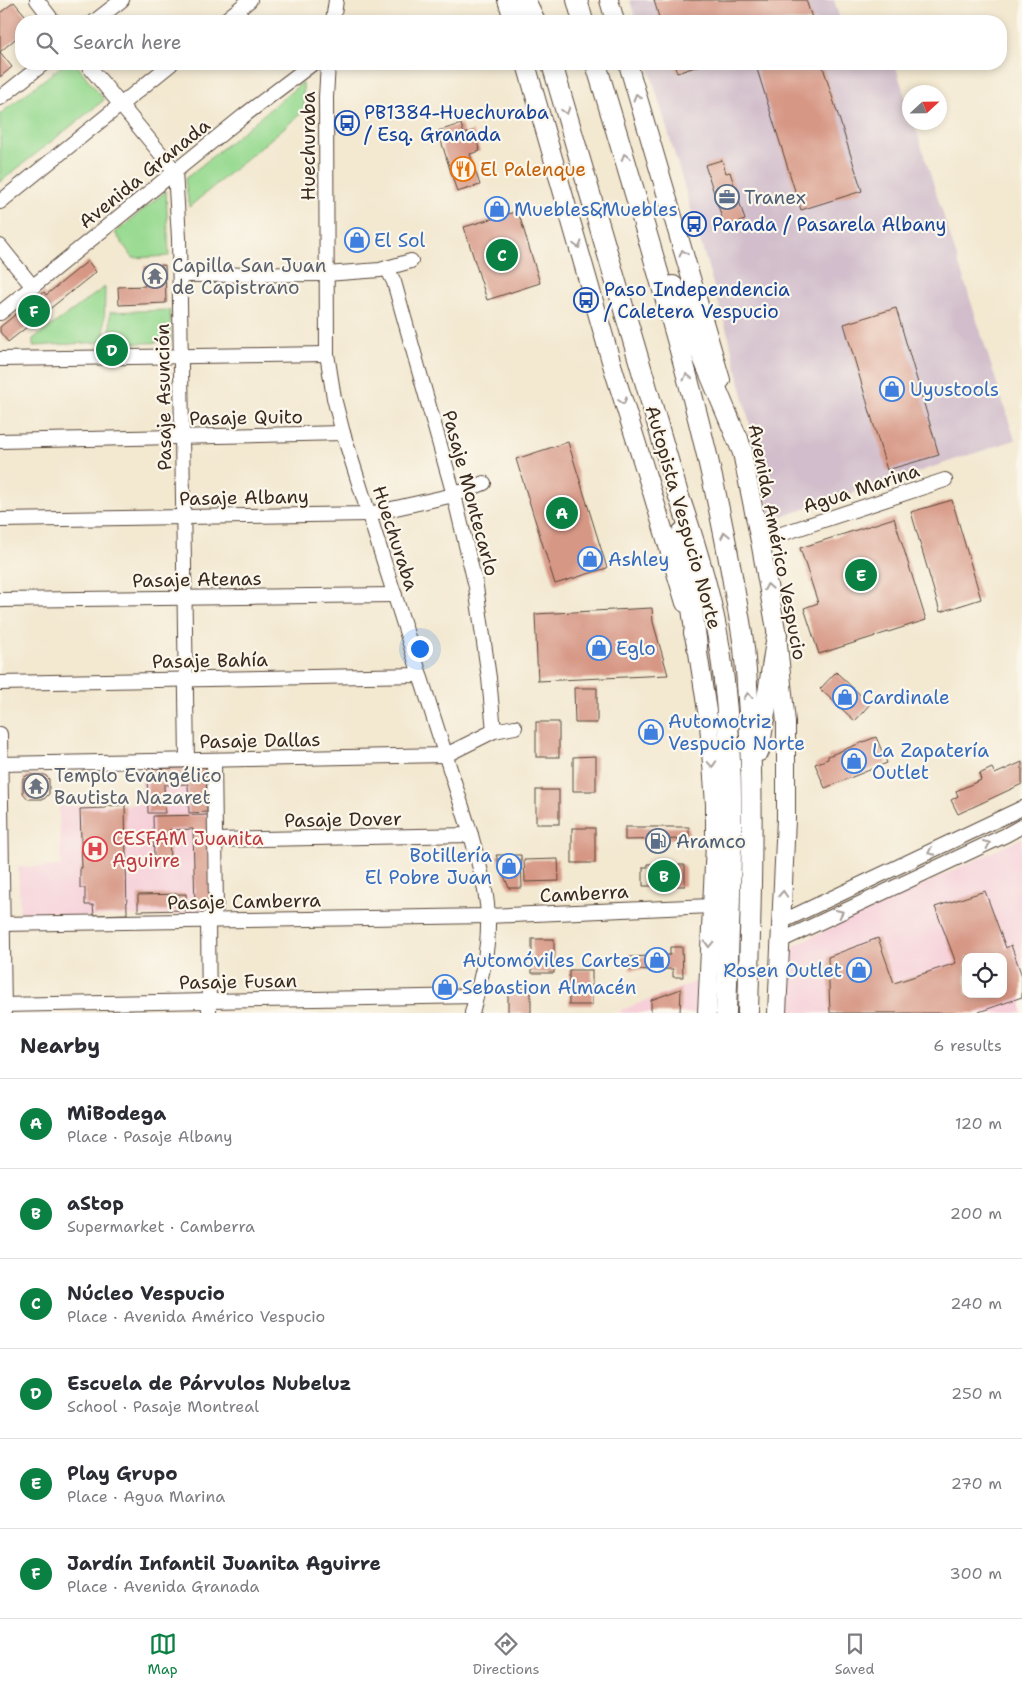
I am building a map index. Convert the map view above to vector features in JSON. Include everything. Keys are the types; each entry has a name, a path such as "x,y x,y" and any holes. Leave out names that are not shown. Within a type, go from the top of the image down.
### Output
{"highway":[{"path":"525,0 532,15"},
{"path":"534,0 538,15"},
{"path":"577,0 581,15"},
{"path":"587,0 589,15"},
{"name":"Autopista Vespucio Norte","path":"554,70 678,494 696,544 711,603 720,650 726,698 731,774 732,836 726,1013"},
{"name":"Autopista Vespucio Norte","path":"599,70 639,204 688,381 719,504 744,646 749,708 752,797 748,1013"},
{"path":"639,204 742,450"},
{"path":"678,494 697,646"},
{"path":"752,797 777,635"}],"main road":[{"path":"507,0 512,15"},
{"path":"609,0 613,15"},
{"path":"528,70 697,646 709,724 715,804 715,844 707,1013"},
{"name":"Avenida Américo Vespucio","path":"630,70 742,450 777,635 784,691 787,755 777,1013"}],"street":[{"path":"37,0 48,15"},
{"path":"103,15 122,0"},
{"path":"231,15 250,0"},
{"path":"334,15 336,0"},
{"path":"0,98 35,70"},
{"path":"92,70 175,171"},
{"path":"0,202 164,70"},
{"name":"Avenida Granada","path":"0,313 303,70"},
{"name":"Huechuraba","path":"328,70 326,97 327,354 334,398 343,433 471,835 486,893 488,916 487,943 472,1013"},
{"name":"Pasaje Asunción","path":"175,171 180,238 187,760"},
{"path":"0,246 33,287"},
{"path":"180,275 326,274 387,268 411,261"},
{"name":"Pasaje Montecarlo","path":"387,268 394,282 454,495 476,587 489,678 494,731"},
{"path":"0,359 327,354"},
{"name":"Pasaje Quito","path":"0,441 343,433"},
{"name":"Agua Marina","path":"760,541 945,480"},
{"name":"Pasaje Albany","path":"0,520 369,514 454,495 484,483"},
{"name":"Pasaje Atenas","path":"0,600 395,595"},
{"name":"Pasaje Bahía","path":"0,683 420,675"},
{"name":"Pasaje Dallas","path":"0,764 446,755 494,731 514,727"},
{"path":"0,734 3,1007"},
{"path":"209,1007 208,920 216,908 214,760"},
{"path":"781,922 1022,808"},
{"path":"780,941 1022,826"},
{"name":"Pasaje Dover","path":"215,840 471,835"},
{"name":"Camberra","path":"488,916 711,906"},
{"name":"Pasaje Camberra","path":"1,924 488,916"},
{"name":"Pasaje Fusan","path":"3,1007 209,1007 476,996"}],"shaded area":[{"path":"630,0 834,0 838,15 634,15"},
{"path":"650,70 897,70 902,86 902,130 916,130 1015,440 771,520 729,338"},
{"path":"204,763 208,769 212,907 206,914 20,918 18,867 61,866 59,806 142,804 142,765"},
{"path":"1022,838 1022,1013 788,1013 793,946"},
{"path":"701,980 699,1013 621,1013 621,1010"}],"green space":[{"path":"56,70 81,70 104,100 0,182 0,114"},
{"path":"303,82 304,111 189,207 185,179"},
{"path":"166,191 169,256 133,258 115,233"},
{"path":"105,287 104,342 33,346 33,339"},
{"path":"170,310 171,342 111,344 110,312"}],"building":[{"path":"654,0 806,0 811,15 658,15"},
{"path":"14,2 25,15 15,15 15,39 0,52 0,13"},
{"path":"0,52 12,67 0,77"},
{"path":"757,70 824,70 862,191 801,210"},
{"name":"El Palenque","path":"461,124 464,134 473,131 480,151 470,154 480,185 457,192 438,131"},
{"name":"Tranex","path":"722,160 726,173 730,172 745,220 725,227 705,165"},
{"path":"518,211 540,283 487,300 464,227"},
{"name":"El Sol","path":"365,233 367,244 349,247 347,236"},
{"path":"88,261 96,272 8,342 0,332 0,327 44,292 46,295"},
{"name":"Capilla San Juan de Capistrano","path":"165,265 166,303 119,305 118,287 145,286 144,266"},
{"name":"Uyustools","path":"896,308 939,455 887,470 844,324"},
{"path":"568,442 607,568 555,584 516,459"},
{"path":"952,500 981,599 940,612 911,512"},
{"path":"894,518 926,620 819,654 804,608 818,603 800,548"},
{"name":"Eglo","path":"652,608 653,622 668,675 538,681 535,614"},
{"name":"Cardinale","path":"836,672 870,704 855,721 820,689"},
{"path":"574,688 597,688 597,723 575,723"},
{"path":"536,722 559,722 559,757 536,757"},
{"name":"La Zapatería Outlet","path":"876,737 887,763 825,788 815,764 828,759 828,756"},
{"path":"596,756 596,791 573,791 573,757"},
{"path":"1022,762 1022,784 958,814 951,800 958,796 956,791 981,780 979,774 992,768 995,774"},
{"path":"206,767 207,812 189,813 188,784 164,785 165,813 148,813 147,769"},
{"name":"Templo Evangélico Bautista Nazaret","path":"28,775 45,775 49,779 49,794 44,799 28,799 23,793 23,778"},
{"path":"536,790 559,790 559,824 536,824"},
{"path":"125,805 127,914 94,915 93,905 85,905 85,888 80,888 80,868 82,868 80,809"},
{"path":"208,815 210,907 195,908 193,829 169,830 170,860 154,860 153,816"},
{"path":"625,827 689,827 689,839 625,840"},
{"path":"572,828 595,828 595,863 572,863"},
{"path":"496,855 521,855 522,888 509,888"},
{"path":"558,859 559,881 525,882 524,860"},
{"path":"648,864 685,865 685,886 643,886 643,867 648,867"},
{"path":"985,891 1006,948 1011,945 1022,976 1022,997 976,1013 830,1013 828,957 878,938 894,983 956,963 935,907"},
{"path":"186,894 186,910 138,911 138,895"},
{"path":"532,939 554,939 554,973 532,973"},
{"path":"670,947 682,947 683,977 673,977 673,969 630,970 629,957 670,955"},
{"path":"569,970 592,970 592,1005 569,1005"},
{"name":"Sebastion Almacén","path":"450,982 451,991 439,991 439,983"},
{"path":"508,989 531,989 531,1013 508,1013"},
{"path":"681,989 680,1013 651,1013 651,1000"}],"place":[{"name":"PB1384-Huechuraba / Esq. Granada","path":"347,123"},
{"name":"El Palenque","path":"463,169"},
{"name":"Tranex","path":"727,197"},
{"name":"Muebles&Muebles","path":"497,209"},
{"name":"Parada / Pasarela Albany","path":"694,224"},
{"name":"El Sol","path":"357,240"},
{"name":"Núcleo Vespucio","path":"502,255"},
{"name":"Capilla San Juan de Capistrano","path":"155,276"},
{"name":"Paso Independencia / Caletera Vespucio","path":"586,300"},
{"name":"Jardín Infantil Juanita Aguirre","path":"34,311"},
{"name":"Escuela de Párvulos Nubeluz","path":"112,350"},
{"name":"Uyustools","path":"892,389"},
{"name":"MiBodega","path":"562,513"},
{"name":"Ashley","path":"590,559"},
{"name":"Play Grupo","path":"861,575"},
{"name":"Eglo","path":"599,648"},
{"name":"Cardinale","path":"845,697"},
{"name":"Automotriz Vespucio Norte","path":"651,732"},
{"name":"La Zapatería Outlet","path":"854,761"},
{"name":"Templo Evangélico Bautista Nazaret","path":"36,786"},
{"name":"Aramco","path":"658,841"},
{"name":"CESFAM Juanita Aguirre","path":"95,849"},
{"name":"Botillería El Pobre Juan","path":"509,866"},
{"name":"aStop","path":"664,876"},
{"name":"Automóviles Cartes","path":"657,960"},
{"name":"Rosen Outlet","path":"859,970"},
{"name":"Sebastion Almacén","path":"445,987"}]}
